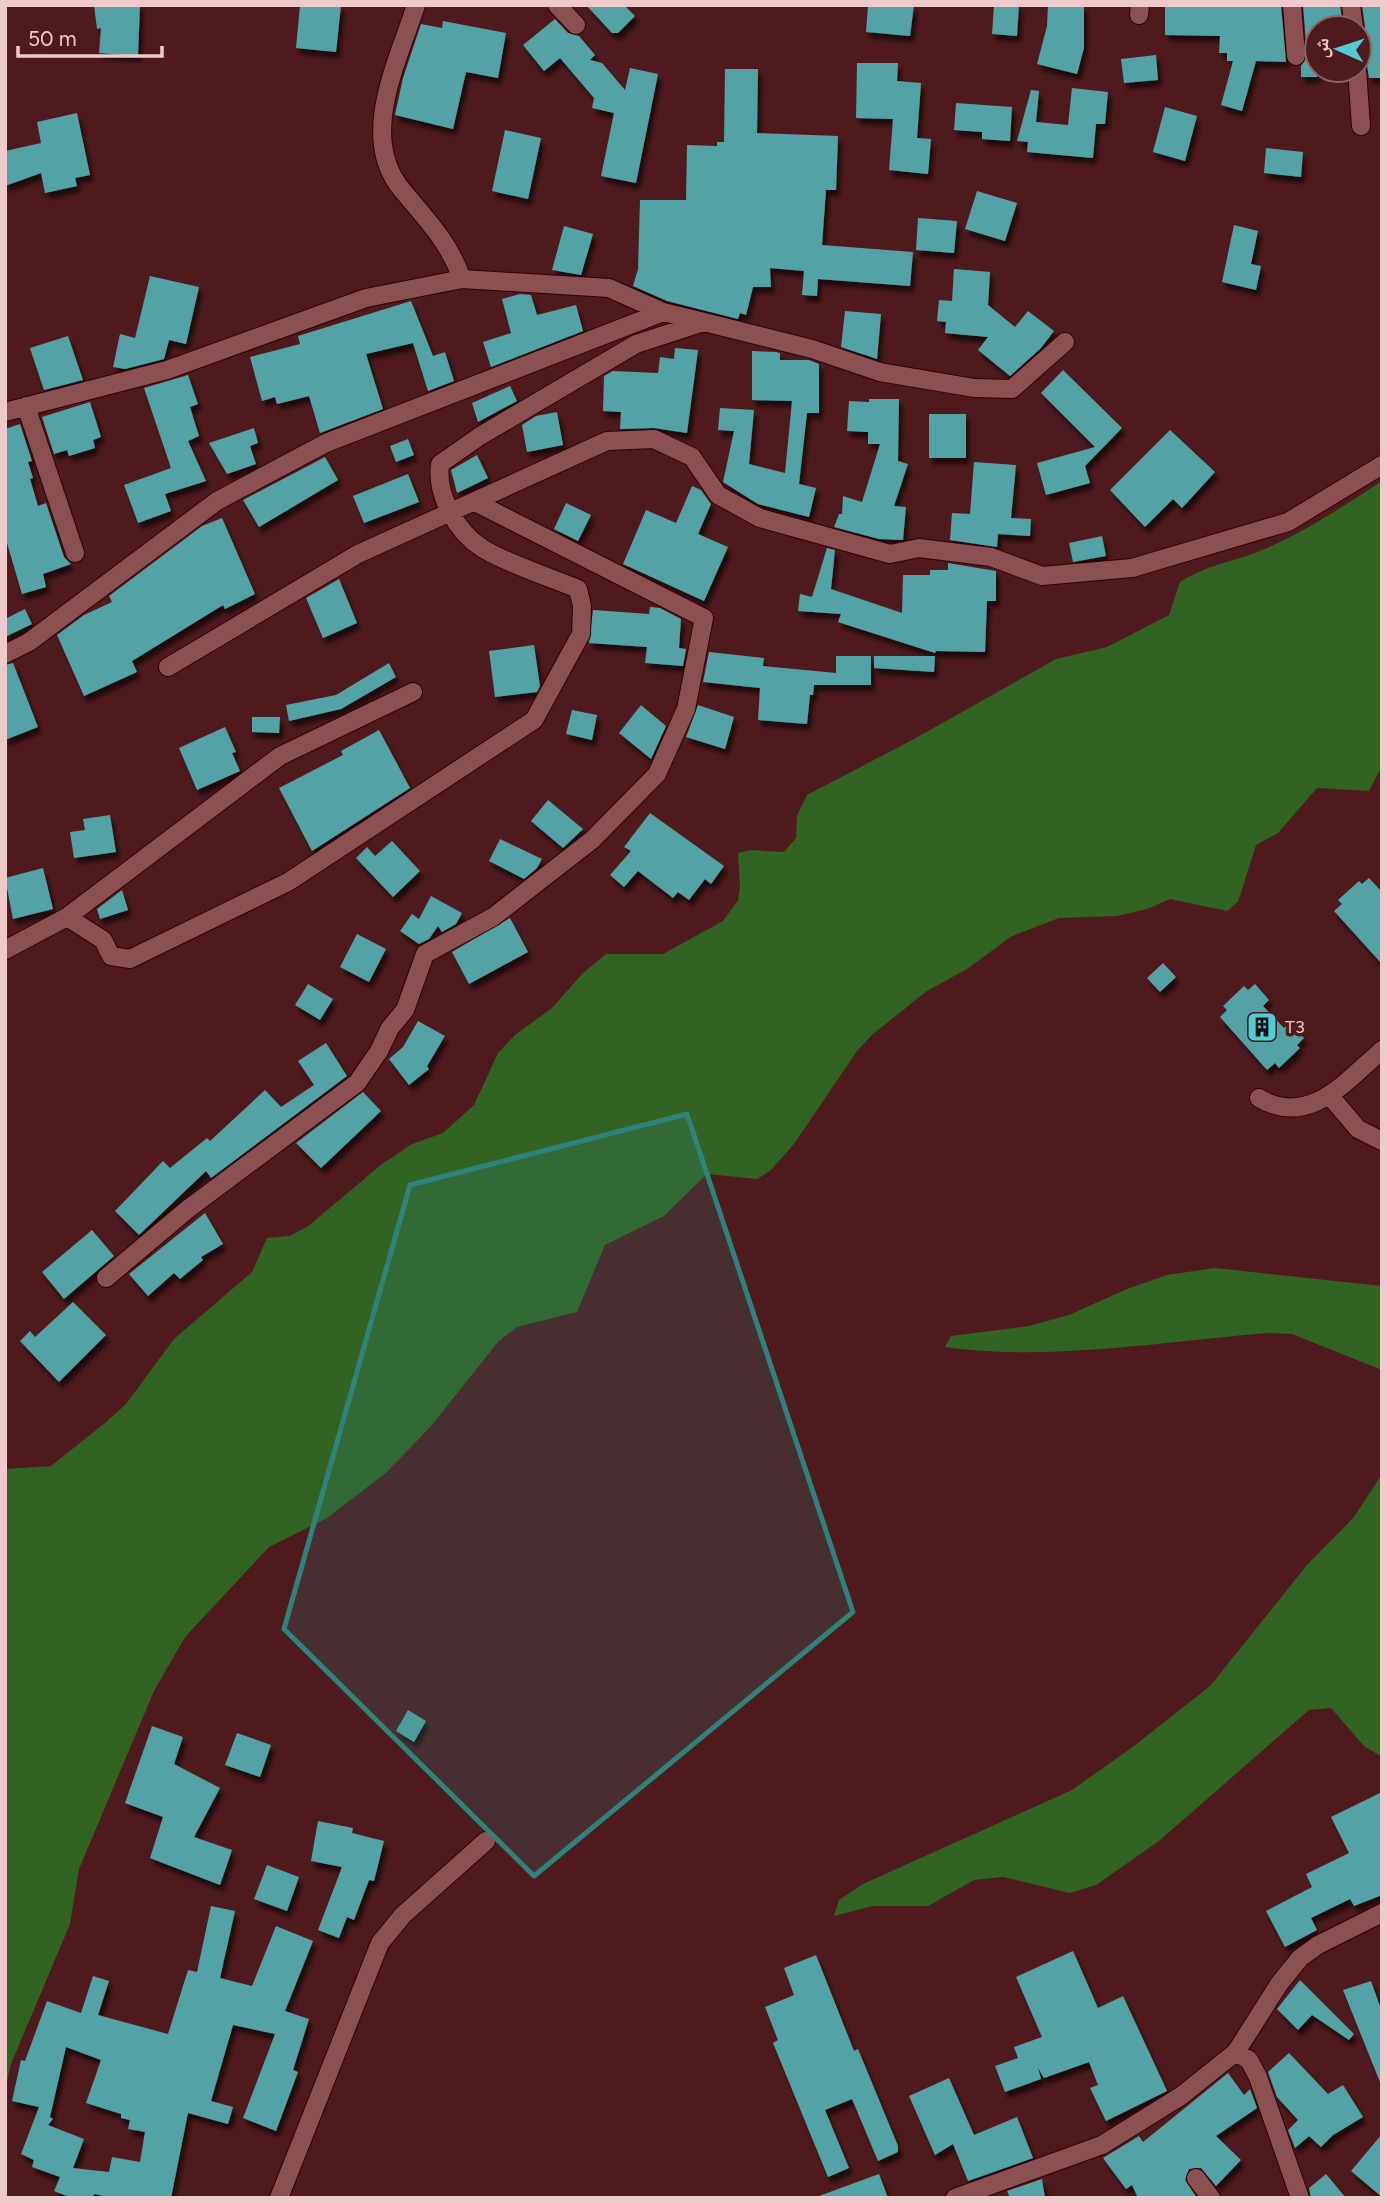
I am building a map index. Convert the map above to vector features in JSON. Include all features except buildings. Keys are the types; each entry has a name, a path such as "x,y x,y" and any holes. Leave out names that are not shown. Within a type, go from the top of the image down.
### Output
{"street":[{"path":"416,5 382,113 386,165 400,188 440,232 463,279"},
{"path":"557,5 576,25"},
{"path":"1292,5 1296,56"},
{"path":"1358,84 1361,126"},
{"path":"5,412 167,370 366,299 463,279 609,288 663,312 812,349 880,372 975,388 1012,389 1065,342"},
{"path":"5,654 29,642 217,501 314,449 663,312"},
{"path":"68,917 103,940 111,956 130,959 288,882 534,720 581,634 582,606 578,589 481,548 450,513 438,481 440,464 480,436 636,344 704,322"},
{"path":"26,406 75,553"},
{"path":"169,667 358,554 607,441 654,439 692,457 718,495 760,519 890,554 919,548 991,557 1042,576 1132,568 1287,522 1382,464"},
{"path":"106,1278 188,1209 357,1083 379,1051 390,1028 405,1010 425,954 493,917 592,840 657,774 686,709 704,618 475,502"},
{"path":"5,950 68,917 280,756 413,692"},
{"path":"1259,1098 1275,1107 1290,1110 1329,1096 1382,1050"},
{"path":"1329,1096 1358,1129 1382,1141"},
{"path":"279,2198 380,1943 403,1915 486,1840"},
{"path":"955,2198 1102,2145 1181,2096 1236,2052 1279,1984 1300,1958 1318,1945 1382,1913"},
{"path":"1236,2052 1249,2060 1258,2077 1300,2198"},
{"path":"1196,2178 1211,2198"}],"highlighted area":[{"path":"687,1114 853,1612 534,1876 284,1629 410,1185"}],"green space":[{"path":"1382,481 1382,766 1369,791 1317,788 1278,833 1256,845 1238,902 1227,911 1170,899 1147,909 1117,916 1059,918 1012,936 967,969 927,991 873,1034 857,1051 794,1144 770,1171 757,1179 707,1174 664,1216 605,1245 577,1312 517,1327 498,1342 431,1426 387,1472 327,1518 269,1547 185,1637 154,1691 79,1869 70,1924 11,2064 5,2090 5,1469 51,1466 105,1423 126,1404 174,1339 252,1272 267,1238 289,1236 307,1227 382,1164 412,1144 443,1133 474,1105 498,1053 515,1035 552,1008 583,973 606,954 663,954 723,921 738,900 738,853 750,850 784,852 796,838 797,816 807,795 914,739 1056,659 1107,647 1169,615 1180,582 1288,538"},
{"path":"1215,1268 1382,1286 1382,1370 1292,1334 1268,1333 1064,1351 983,1351 945,1347 951,1336 1029,1326 1069,1315 1127,1289 1167,1275"},
{"path":"1382,1474 1382,1757 1364,1746 1331,1708 1309,1710 1159,1841 1096,1885 1070,1893 1003,1877 974,1880 928,1906 873,1906 834,1916 839,1900 863,1884 1072,1790 1134,1746 1210,1686 1307,1565 1354,1517"}],"place":[{"name":"T3","path":"1262,1027"}]}
